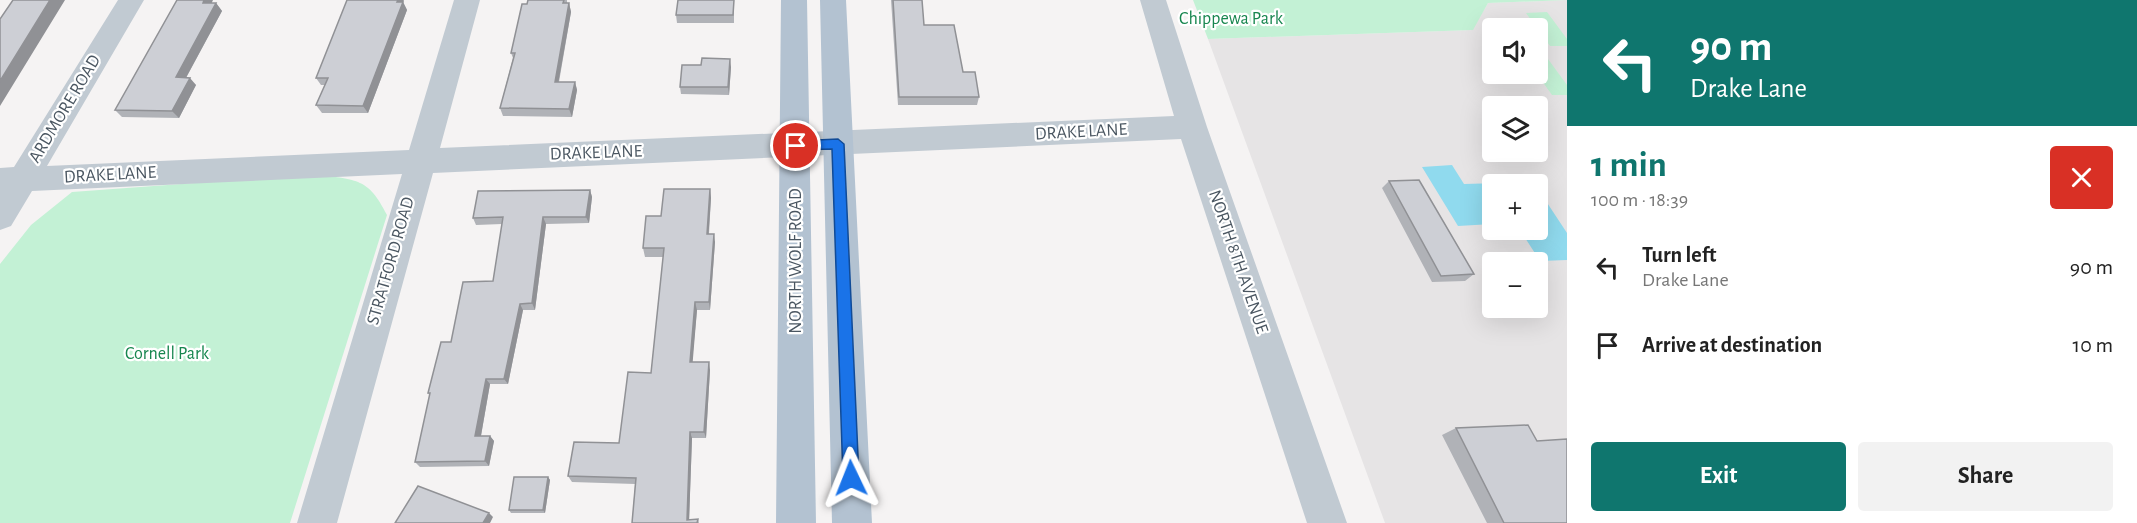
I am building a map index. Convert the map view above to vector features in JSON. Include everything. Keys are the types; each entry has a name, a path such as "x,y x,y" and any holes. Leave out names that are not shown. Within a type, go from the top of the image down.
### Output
{"main road":[{"name":"NORTH WOLF ROAD","path":"794,0 796,523"},
{"path":"833,0 852,523"}],"street":[{"name":"ARDMORE ROAD","path":"0,218 11,180 131,0"},
{"name":"STRATFORD ROAD","path":"317,523 467,0"},
{"name":"NORTH 8TH AVENUE","path":"1153,0 1176,68 1192,127 1327,523"},
{"name":"DRAKE LANE","path":"11,180 1192,127"}],"shaded area":[{"path":"1567,0 1567,523 1385,523 1208,39 1472,30 1488,3"}],"green space":[{"name":"Chippewa Park","path":"1193,0 1567,0 1488,3 1473,30 1208,39"},
{"path":"1547,12 1567,39 1567,46 1550,46 1548,18 1530,18 1526,13"},
{"path":"1548,59 1567,85 1567,95 1552,95 1544,84 1548,84"},
{"name":"Cornell Park","path":"318,174 352,180 367,187 387,215 290,523 0,523 0,264 31,225 72,192"}],"water":[{"path":"1452,165 1464,184 1482,183 1482,225 1458,226 1422,167"},
{"path":"1548,204 1567,233 1567,260 1548,261 1548,252 1534,252 1526,240 1548,240"}],"building":[{"path":"13,0 50,0 0,81 0,19"},
{"path":"177,0 204,0 203,3 216,3 176,77 190,78 172,111 115,110"},
{"path":"347,0 398,0 397,2 403,2 363,106 316,105 328,78 316,78"},
{"path":"528,0 564,0 563,3 569,3 555,82 575,82 569,109 500,108 515,53 511,53 522,4 527,4"},
{"path":"678,0 734,0 733,15 676,15"},
{"path":"893,0 922,0 924,25 954,25 963,72 975,72 979,97 899,97"},
{"path":"702,58 730,59 728,87 680,87 682,65 701,65"},
{"path":"1419,180 1474,274 1441,276 1389,181"},
{"path":"664,189 710,189 707,234 714,234 709,302 695,302 690,362 709,362 704,432 690,432 687,520 698,519 697,523 632,523 636,478 568,476 574,442 619,443 628,372 651,373 664,248 643,248 646,216 661,216"},
{"path":"590,190 586,217 543,217 532,303 520,304 504,379 486,379 475,436 490,436 485,461 415,462 430,393 428,393 441,342 451,342 463,282 493,281 503,217 473,218 478,191"},
{"path":"1528,425 1537,441 1567,439 1567,523 1504,523 1456,428"},
{"path":"514,477 548,477 543,510 509,510"},
{"path":"418,486 489,513 483,523 395,523"}],"route":[{"path":"796,146 838,144 851,478"}]}
